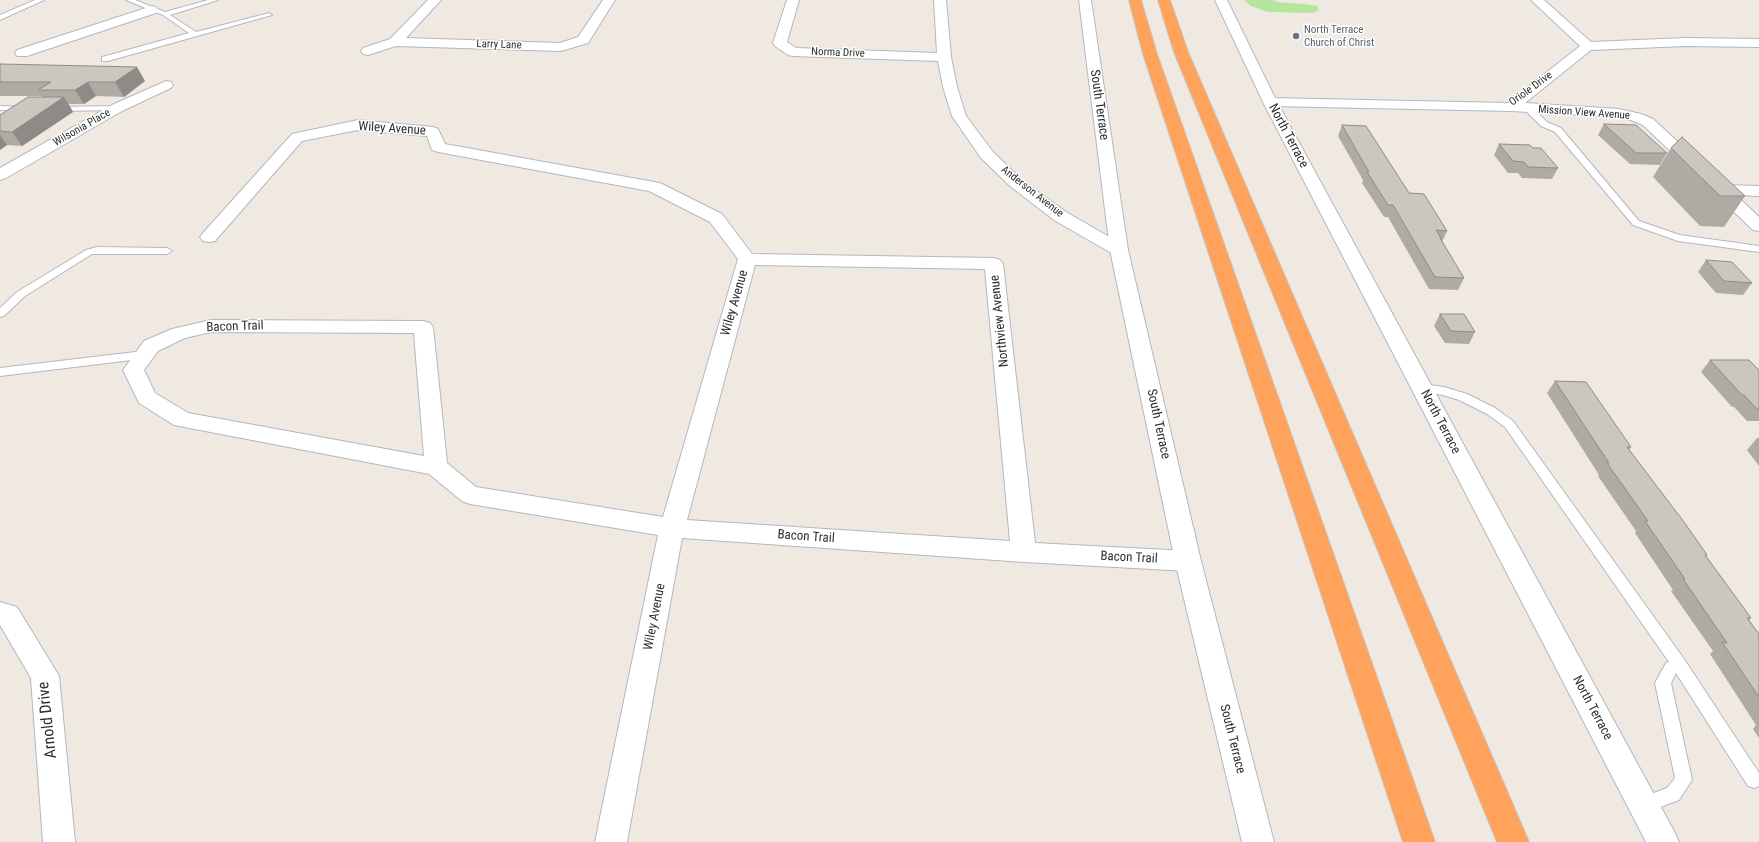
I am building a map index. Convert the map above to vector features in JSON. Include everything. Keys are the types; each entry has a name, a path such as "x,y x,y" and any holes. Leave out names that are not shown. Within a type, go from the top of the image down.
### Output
{"highway":[{"path":"1135,0 1150,54 1419,842"},
{"path":"1164,0 1181,52 1513,842"}],"street":[{"path":"395,42 435,0"},
{"name":"Larry Lane","path":"368,51 395,42 561,48 583,40 609,0"},
{"name":"Norma Drive","path":"793,0 780,43 793,52 944,57"},
{"name":"Anderson Avenue","path":"940,0 944,57 950,87 959,116 987,155 1016,183 1060,216 1119,250"},
{"name":"South Terrace","path":"1085,0 1119,250 1188,561 1258,842"},
{"name":"North Terrace","path":"1221,0 1270,102 1664,842"},
{"path":"1537,0 1588,46 1685,42 1759,43"},
{"path":"22,53 148,5"},
{"name":"Oriole Drive","path":"1270,102 1511,107 1588,46"},
{"name":"Wilsonia Place","path":"0,174 117,108 166,85"},
{"name":"Mission View Avenue","path":"1511,107 1619,113 1636,117 1648,122 1759,226"},
{"name":"Wiley Avenue","path":"208,237 297,137 358,125 433,132 438,147 654,187 716,218 748,259 672,528 611,842"},
{"path":"1721,190 1759,191"},
{"name":"Northview Avenue","path":"748,259 994,264 1024,552"},
{"name":"Bacon Trail","path":"436,467 423,327 211,326 179,333 151,346 133,370 147,398 182,420 436,467 470,495 672,528 1024,552 1188,561"},
{"name":"Arnold Drive","path":"0,613 8,615 45,676 59,842"}],"lane":[{"path":"1,17 41,0"},
{"path":"128,0 148,5 165,14 195,34"},
{"path":"165,14 215,0"},
{"path":"137,2 148,5"},
{"path":"105,59 269,15"},
{"path":"0,108 32,109"},
{"path":"48,109 117,108"},
{"path":"0,113 9,109"},
{"path":"1529,109 1544,124 1558,130 1636,223 1678,238 1759,249"},
{"path":"0,314 21,294 89,252 97,250 167,251"},
{"path":"0,372 144,355"},
{"path":"1422,388 1444,391 1463,397 1492,411 1509,424 1679,664 1754,780"},
{"path":"1644,805 1673,794 1684,780 1663,683 1671,668 1679,664"}],"green space":[{"path":"1244,0 1272,0 1277,2 1305,4 1318,6 1319,10 1313,13 1268,12 1251,6"}],"building":[{"path":"0,64 137,67 115,82 88,82 75,90 38,90 51,82 0,82"},
{"path":"28,97 64,97 12,132 0,131 0,115"},
{"path":"1604,124 1636,125 1667,153 1636,153"},
{"path":"1342,125 1366,126 1409,193 1424,194 1447,231 1436,230 1464,278 1435,277 1393,205 1388,205 1367,172 1369,172"},
{"path":"1682,137 1745,196 1720,196 1671,148"},
{"path":"1499,144 1530,145 1533,148 1541,148 1558,168 1528,167 1524,162 1513,161"},
{"path":"1706,260 1732,262 1752,283 1724,281"},
{"path":"1440,314 1464,314 1475,332 1451,331"},
{"path":"1710,360 1749,360 1759,370 1759,409 1757,409 1744,395 1742,395"},
{"path":"1555,381 1586,382 1631,447 1627,447 1684,522 1707,555 1705,555 1751,618 1747,618 1759,634 1759,697 1722,642 1727,643 1683,579 1685,579 1645,521 1648,521 1607,463 1609,463"}],"place":[{"name":"North Terrace Church of Christ","path":"1296,36"}]}
